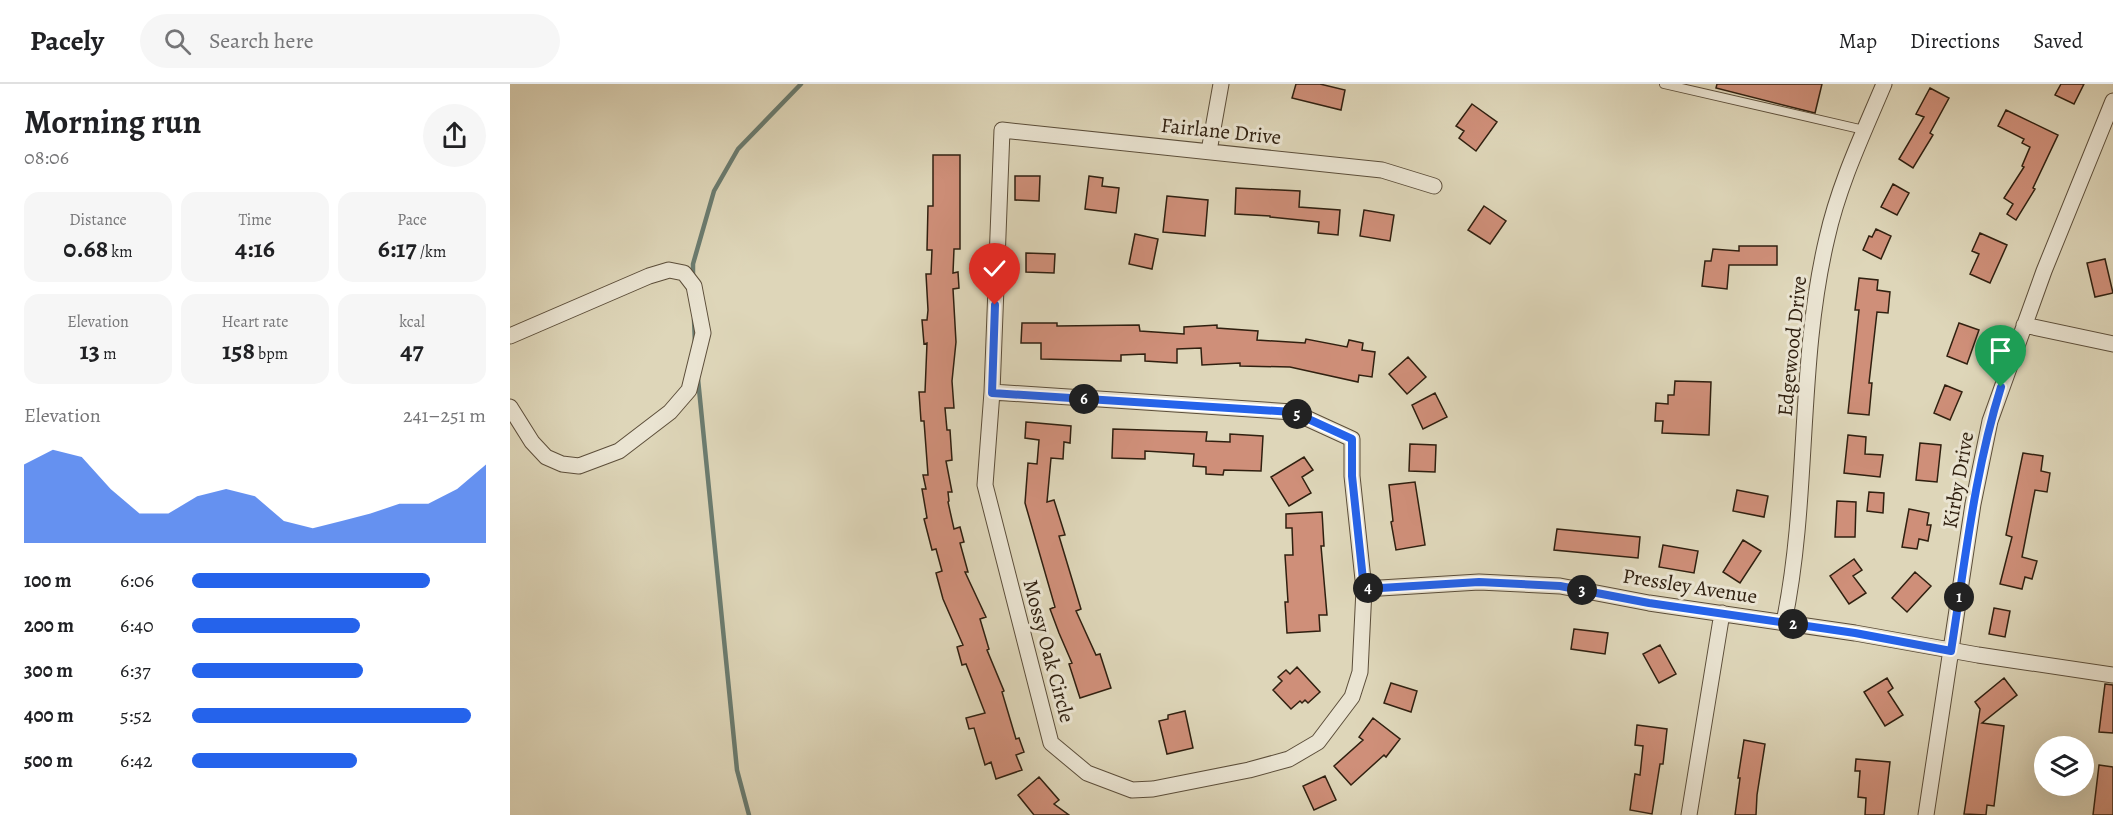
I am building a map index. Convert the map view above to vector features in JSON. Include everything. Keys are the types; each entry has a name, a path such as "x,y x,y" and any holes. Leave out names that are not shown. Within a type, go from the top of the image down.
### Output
{"street":[{"path":"1209,151 1221,84"},
{"name":"Edgewood Drive","path":"1784,622 1789,597 1799,497 1815,305 1827,237 1841,189 1884,84"},
{"name":"Kirby Drive","path":"1926,815 1973,504 1990,421 2024,325 2113,101"},
{"name":"Fairlane Drive","path":"1002,130 1382,170 1434,186"},
{"name":"Mossy Oak Circle","path":"992,393 1293,412 1352,439 1352,476 1364,589 1360,672 1352,697 1318,742 1289,759 1249,770 1153,789 1132,790 1087,773 1051,743 985,485 992,393 1002,130"},
{"path":"510,336 649,276 669,270 684,273 694,286 703,333 689,390 670,412 619,451 599,459 579,466 562,464 546,457 532,442 510,407"},
{"path":"2024,325 2113,344"},
{"name":"Pressley Avenue","path":"1364,589 1479,582 1560,586 1649,603 1784,622 1951,651 2113,675"},
{"path":"1689,815 1722,613"}],"lane":[{"path":"1664,84 1864,130"}],"building":[{"path":"1296,84 1320,84 1345,90 1341,110 1292,98"},
{"path":"1717,84 1822,84 1815,113 1716,88"},
{"path":"2061,84 2084,84 2074,104 2055,95"},
{"path":"1930,88 1949,98 1930,133 1933,135 1913,168 1899,159 1924,117 1916,114"},
{"path":"1472,104 1497,122 1476,151 1459,138 1464,131 1456,126"},
{"path":"2006,110 2058,135 2033,188 2035,189 2016,220 2007,214 2013,204 2004,198 2024,167 2022,166 2030,147 2022,143 2024,139 1998,126"},
{"path":"933,155 960,155 960,249 954,249 953,273 958,272 959,288 953,289 956,342 952,381 954,408 945,408 947,430 950,430 952,460 946,461 952,492 948,492 948,502 954,529 960,527 964,542 960,543 968,572 965,572 986,617 980,619 989,649 987,650 1004,691 1002,692 1016,739 1019,738 1024,752 1016,755 1022,770 996,779 991,762 985,765 974,728 969,729 966,718 985,713 966,664 962,665 957,647 963,645 943,599 936,573 942,571 936,549 932,550 924,519 927,518 922,489 926,489 923,475 928,475 924,421 921,421 919,392 925,392 927,343 924,344 922,320 927,320 928,310 926,274 931,274 932,250 927,250 928,206 933,206"},
{"path":"1015,176 1040,176 1039,201 1015,200"},
{"path":"1089,176 1103,178 1102,186 1119,188 1116,213 1085,209"},
{"path":"1893,184 1909,193 1897,215 1881,207"},
{"path":"1236,188 1300,191 1299,207 1340,210 1338,235 1318,233 1319,222 1235,214"},
{"path":"1167,196 1208,200 1205,236 1163,232"},
{"path":"1484,206 1506,221 1490,244 1468,230"},
{"path":"1364,210 1394,215 1390,241 1360,236"},
{"path":"1876,229 1891,236 1881,259 1863,250 1869,236 1872,237"},
{"path":"1980,233 2007,245 1990,283 1970,274 1979,254 1972,251"},
{"path":"1135,234 1158,239 1152,269 1129,264"},
{"path":"1739,246 1777,246 1777,265 1729,265 1727,289 1702,286 1705,261 1711,261 1713,249 1739,251"},
{"path":"1026,253 1055,254 1054,273 1026,272"},
{"path":"2105,259 2113,293 2095,297 2087,263"},
{"path":"1859,278 1878,280 1877,290 1890,292 1888,313 1877,312 1869,383 1872,383 1869,415 1848,413 1859,310 1855,310"},
{"path":"1022,323 1057,323 1057,326 1139,325 1140,331 1184,334 1184,327 1217,325 1217,328 1258,331 1257,340 1305,343 1306,339 1347,347 1349,340 1363,343 1362,350 1375,352 1372,377 1359,375 1358,382 1290,367 1240,366 1240,363 1202,365 1201,348 1177,349 1177,363 1145,361 1145,354 1121,355 1121,361 1041,359 1041,343 1021,343"},
{"path":"1959,323 1979,330 1967,364 1947,356"},
{"path":"1408,357 1426,377 1407,394 1389,374"},
{"path":"1675,381 1711,382 1709,435 1662,433 1663,421 1655,421 1656,403 1668,404 1668,395 1674,395"},
{"path":"1945,385 1962,392 1950,420 1934,413"},
{"path":"1435,393 1447,417 1423,429 1412,405"},
{"path":"1026,422 1071,426 1070,443 1064,442 1063,459 1051,458 1047,502 1054,500 1065,535 1059,536 1081,609 1076,611 1096,655 1100,654 1111,688 1080,698 1069,664 1072,663 1050,609 1055,607 1025,503 1028,463 1037,464 1039,440 1025,438"},
{"path":"1113,429 1207,432 1206,441 1230,442 1230,434 1263,436 1261,471 1224,470 1223,475 1206,474 1206,467 1193,466 1194,454 1145,451 1145,459 1112,458"},
{"path":"1848,435 1866,437 1865,454 1883,455 1880,477 1844,473"},
{"path":"1920,443 1941,445 1937,482 1916,480"},
{"path":"1410,444 1436,445 1435,472 1409,471"},
{"path":"2023,453 2043,456 2041,471 2050,473 2047,492 2035,490 2022,557 2037,561 2032,579 2025,577 2022,589 2000,584 2012,537 2006,535"},
{"path":"1304,457 1313,470 1302,477 1311,493 1289,506 1271,477"},
{"path":"1415,482 1425,545 1396,550 1391,522 1393,521 1389,485"},
{"path":"1737,490 1768,496 1764,517 1733,511"},
{"path":"1869,492 1884,493 1883,513 1867,511"},
{"path":"1837,501 1856,502 1855,537 1835,537"},
{"path":"1909,509 1929,513 1927,525 1931,525 1928,541 1919,539 1917,549 1902,547"},
{"path":"1322,512 1324,546 1321,546 1327,615 1319,615 1320,631 1287,633 1285,555 1293,555 1292,528 1286,528 1286,514"},
{"path":"1557,529 1640,537 1638,558 1554,550"},
{"path":"1743,540 1761,551 1740,583 1723,572"},
{"path":"1663,545 1698,551 1694,573 1659,567"},
{"path":"1854,559 1862,570 1853,576 1866,593 1849,604 1830,576"},
{"path":"1915,572 1931,586 1907,612 1892,598"},
{"path":"1994,608 2010,611 2005,637 1989,634"},
{"path":"1574,629 1608,633 1605,654 1571,649"},
{"path":"1660,645 1676,674 1659,683 1643,654"},
{"path":"1297,667 1320,692 1308,703 1305,700 1302,703 1300,701 1291,709 1273,690 1282,681 1278,677 1286,670 1290,674"},
{"path":"1887,678 1893,688 1888,692 1903,715 1885,726 1864,692"},
{"path":"2004,678 2017,695 1982,723 2004,726 1994,806 1987,805 1986,815 1964,814 1980,709 1975,702"},
{"path":"1391,683 1417,691 1411,712 1384,703"},
{"path":"2105,684 2113,685 2113,733 2099,732"},
{"path":"1185,711 1193,748 1167,754 1159,721 1168,719 1168,715"},
{"path":"1373,718 1400,739 1386,757 1384,755 1351,785 1334,766 1363,740 1359,737"},
{"path":"1637,725 1667,729 1663,764 1660,764 1652,814 1630,810 1635,774 1640,775 1643,746 1635,745"},
{"path":"1744,740 1765,744 1756,815 1735,815"},
{"path":"1856,759 1890,762 1884,815 1865,815 1866,798 1858,797 1860,771 1855,771"},
{"path":"2099,765 2113,767 2113,815 2093,815"},
{"path":"1325,776 1336,800 1314,810 1303,786"},
{"path":"1039,777 1059,800 1054,804 1069,815 1034,815 1018,795"}],"waterway":[{"path":"693,278 693,264 714,191 738,149 801,84"},
{"path":"694,319 695,344"},
{"path":"698,379 737,770 749,815"}],"route":[{"path":"995,305 992,393 1293,412 1352,439 1352,476 1364,589 1479,582 1560,586 1649,603 1855,633 1951,651 1973,504 1990,421 2001,387"}]}
